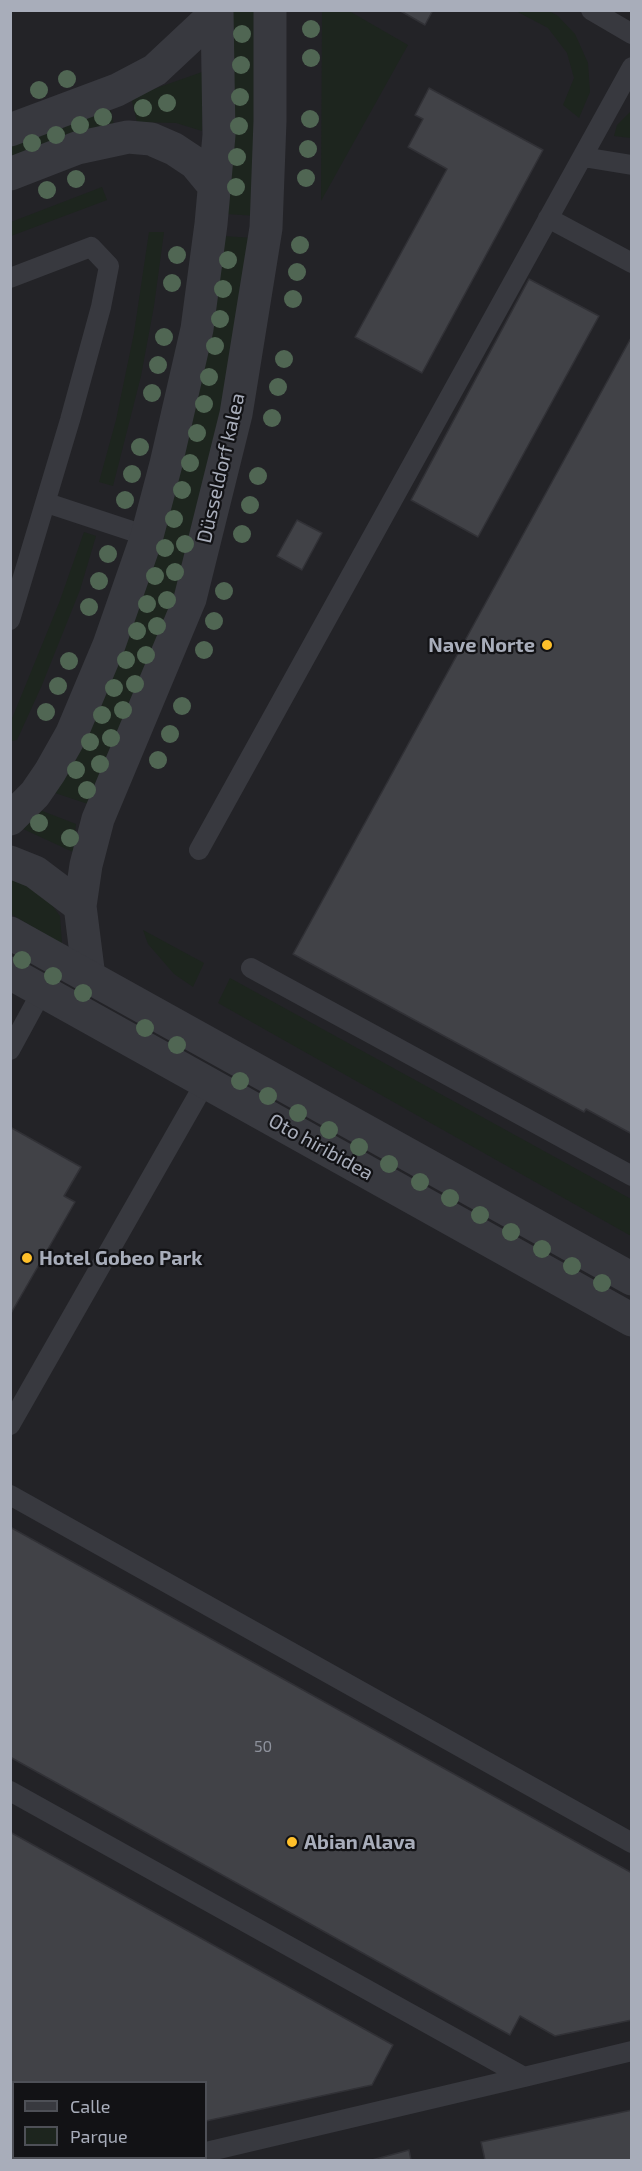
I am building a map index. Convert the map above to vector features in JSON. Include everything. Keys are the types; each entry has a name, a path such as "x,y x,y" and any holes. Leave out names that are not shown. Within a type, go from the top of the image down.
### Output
{"street":[{"name":"Düsseldorf kalea","path":"89,977 80,906 86,865 98,819 190,599 236,414 266,228 270,121 270,10"},
{"path":"10,130 117,90 155,70 217,11"},
{"path":"10,819 35,794 72,733 109,645 147,536 166,464 197,329 214,186 219,135 217,11"},
{"path":"10,174 77,148 128,137 151,139 174,149 195,164 214,186"},
{"path":"10,862 35,872 80,906"},
{"name":"Oto hiribidea","path":"10,933 632,1279"},
{"name":"Oto hiribidea","path":"10,973 632,1320"}],"lane":[{"path":"591,10 632,33"},
{"path":"199,850 632,67"},
{"path":"583,157 632,165"},
{"path":"548,218 632,263"},
{"path":"10,278 91,247 109,266 101,307 47,503 10,620"},
{"path":"47,503 147,536"},
{"path":"251,968 632,1176"},
{"path":"10,1050 42,991"},
{"path":"10,1425 206,1083"},
{"path":"10,1495 632,1843"},
{"path":"10,1791 524,2077"},
{"path":"207,2152 632,2051"}],"shaded area":[{"path":"11,11 631,11 631,2160 11,2160"}],"green space":[{"path":"230,11 262,11 258,216 226,214"},
{"path":"322,11 349,11 408,45 321,201"},
{"path":"516,11 549,11 558,16 575,34 588,63 590,92 579,118 563,105 574,78 567,53 548,28"},
{"path":"205,71 202,131 176,123 137,122 131,97"},
{"path":"110,107 114,125 11,159 11,144"},
{"path":"631,111 631,138 614,136 617,125"},
{"path":"102,187 107,200 11,236 11,222"},
{"path":"149,232 164,232 154,306 141,376 113,486 99,482 116,420 134,333"},
{"path":"222,236 254,238 232,377 173,603 88,804 55,793"},
{"path":"84,532 96,536 80,590 17,740 11,741 11,721 59,603"},
{"path":"37,809 76,824 73,852 21,828"},
{"path":"11,874 39,887 60,916 62,944 11,914"},
{"path":"143,930 204,963 193,987 174,974 148,944"},
{"path":"230,978 631,1199 631,1236 218,1003"}],"building":[{"path":"399,10 433,10 425,25"},
{"path":"429,88 543,150 422,373 355,337 447,169 408,147 423,119 415,115"},
{"path":"529,279 599,316 478,537 411,500"},
{"name":"Nave Norte","path":"632,336 632,1134 586,1109 584,1112 293,954"},
{"path":"297,520 322,533 302,570 277,556"},
{"name":"Hotel Gobeo Park","path":"10,1127 81,1167 64,1196 75,1202 10,1315"},
{"path":"10,1527 632,1873 632,2020 555,2036 520,2016 510,2035 10,1757"},
{"path":"10,1832 393,2045 372,2085 207,2121 207,2081 12,2081 12,2128 10,2128"},
{"path":"632,2110 632,2160 485,2160 481,2142"},
{"path":"409,2150 411,2160 372,2160"}],"place":[{"name":"Nave Norte","path":"547,645"},
{"name":"Hotel Gobeo Park","path":"27,1258"},
{"name":"Abian Alava","path":"292,1842"}]}
